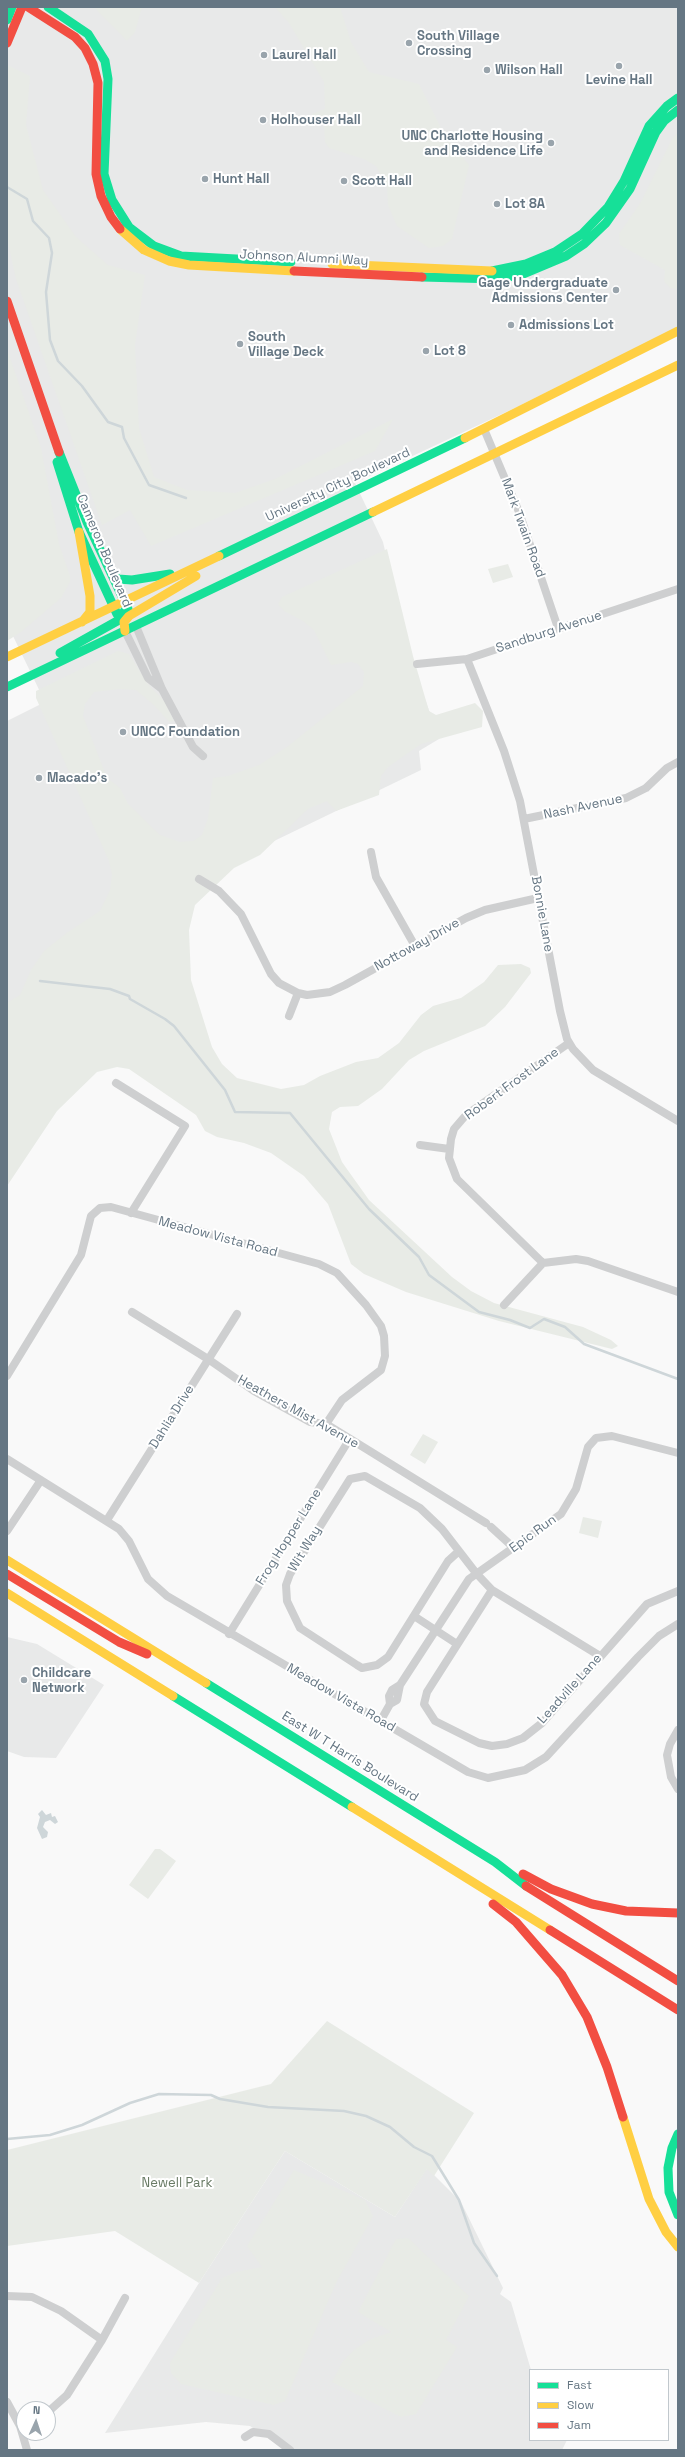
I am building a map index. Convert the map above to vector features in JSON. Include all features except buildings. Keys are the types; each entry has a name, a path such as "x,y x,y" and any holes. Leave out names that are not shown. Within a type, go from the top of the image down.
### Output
{"main road":[{"path":"7,20 12,7"},
{"path":"7,43 22,7"},
{"name":"Johnson Alumni Way","path":"28,7 75,37 85,48 94,64 98,83 95,168 100,193 111,216 124,233 144,250 169,261 189,265 473,280 505,278 527,273 554,263 576,250 606,222 630,189 656,132 664,121 678,110"},
{"name":"Johnson Alumni Way","path":"48,7 88,34 105,61 108,79 104,168 106,184 114,206 130,227 148,243 167,252 187,257 481,272 497,271 526,264 562,248 582,234 600,216 621,187 649,126 667,106 678,98"},
{"name":"Cameron Boulevard","path":"7,302 56,445 87,522 136,626"},
{"name":"University City Boulevard","path":"7,658 484,429 678,331"},
{"path":"7,687 678,365"},
{"name":"Cameron Boulevard","path":"56,445 59,468 79,532 125,631"},
{"path":"79,532 91,605 88,616 80,623"},
{"path":"125,631 124,622 131,615 252,541"},
{"path":"112,574 122,580 140,580 163,576 204,563"},
{"path":"18,681 38,666 119,620 125,612 125,602"},
{"name":"East W T Harris Boulevard","path":"7,1560 494,1862 516,1879 678,1980"},
{"path":"7,1574 119,1642 180,1667"},
{"path":"7,1593 678,2010"},
{"path":"494,1862 551,1889 592,1904 626,1911 678,1913"},
{"path":"460,1875 529,1936 562,1975 576,1998 596,2036 649,2200 666,2232 678,2247"},
{"path":"678,2134 672,2148 668,2174 669,2192 678,2215"}],"street":[{"name":"Mark Twain Road","path":"484,429 519,512 558,628"},
{"name":"Sandburg Avenue","path":"417,664 467,659 678,589"},
{"path":"136,626 162,689 193,747 203,756"},
{"path":"125,631 148,678 162,689"},
{"name":"Bonnie Lane","path":"467,659 510,768 524,819 560,1011 569,1043 593,1070 678,1121"},
{"name":"Nash Avenue","path":"524,819 626,798 646,788 667,768 678,762"},
{"path":"371,852 376,878 415,946"},
{"name":"Nottoway Drive","path":"199,879 219,891 231,902 245,921 271,974 280,983 298,993 307,994 330,992 485,910 538,898"},
{"path":"289,1016 298,993"},
{"name":"Robert Frost Lane","path":"543,1263 460,1183 452,1169 450,1149 454,1129 466,1115 569,1043"},
{"path":"116,1083 185,1126 131,1213"},
{"path":"420,1145 450,1149"},
{"name":"Meadow Vista Road","path":"7,1376 81,1255 91,1216 105,1207 319,1264 337,1273 356,1294 381,1326 384,1336 385,1356 381,1370 342,1400 326,1424"},
{"path":"504,1305 543,1263 576,1260 588,1261 678,1292"},
{"name":"Heathers Mist Avenue","path":"132,1312 208,1358 254,1391 310,1422 326,1424 349,1440 488,1525 514,1548"},
{"name":"Dahlia Drive","path":"107,1520 237,1314"},
{"name":"Epic Run","path":"381,1720 390,1704 389,1696 392,1690 400,1685 456,1597 476,1573 561,1514 569,1503 576,1489 588,1446 596,1438 612,1436 678,1453"},
{"name":"Frog Hopper Lane","path":"229,1634 349,1440"},
{"name":"Meadow Vista Road","path":"7,1459 107,1520 125,1535 138,1562 157,1588 229,1634 381,1720 468,1772 488,1778 525,1770 546,1757 638,1657 660,1636 678,1624"},
{"name":"Wit Way","path":"459,1551 448,1561 388,1657 377,1665 362,1668 300,1628 287,1601 286,1585 290,1574 350,1478 359,1476 381,1484 420,1508 442,1529 459,1551 476,1573 492,1590 600,1656"},
{"path":"7,1531 41,1480"},
{"name":"Leadville Lane","path":"492,1590 427,1692 425,1708 434,1721 478,1743 492,1746 507,1744 523,1738 542,1723 647,1604 678,1591"},
{"path":"414,1616 457,1644"},
{"path":"678,1730 667,1755 671,1777 678,1789"},
{"path":"7,2296 32,2297 61,2311 102,2340"},
{"path":"56,2404 66,2395 102,2340 125,2298"},
{"path":"7,2402 16,2416"},
{"path":"245,2437 253,2432 269,2434 290,2450"}],"shaded area":[{"path":"7,7 678,7 678,327 517,407 355,483 383,542 408,650 439,739 419,751 421,770 210,872 7,1141 7,721 45,702 13,636 7,639"},
{"path":"7,1637 37,1644 104,1685 56,1758 24,1757 7,1751"},
{"path":"42,1810 46,1815 51,1813 52,1817 55,1816 58,1822 55,1824 50,1820 45,1822 43,1827 48,1832 47,1837 42,1839 37,1828 40,1817 38,1814"},
{"path":"285,2151 395,2217 427,2168 461,2202 503,2288 500,2294 511,2302 531,2369 529,2369 529,2441 566,2441 562,2450 285,2450 250,2426 206,2422 105,2433 199,2283"}],"green space":[{"path":"94,7 142,7 135,32 127,41"},
{"path":"275,7 340,7 351,42 369,72 419,84 445,136 469,165 452,239 443,246 429,248 397,226 388,205 387,186 376,166 364,159 329,148 325,142 324,125 312,124 312,114 325,109 324,82 289,23"},
{"path":"7,65 30,76 26,125 43,190 76,237 108,265 145,275 135,345 139,428 154,477 187,490 235,493 275,479 393,419 375,451 151,546 130,510 102,525 16,279 7,238"},
{"path":"678,132 677,289 670,288 664,281 665,270 620,245 619,234 641,202 672,139"},
{"path":"7,349 41,448 59,544 70,576 70,582 61,598 21,632 7,641"},
{"path":"387,549 413,656 429,711 436,715 475,703 483,711 482,727 421,744 388,767 381,776 379,795 336,811 327,801 308,809 260,855 234,868 195,905 189,930 191,980 212,1047 222,1064 237,1078 281,1089 304,1085 320,1076 356,1062 378,1058 399,1043 421,1015 433,1006 461,998 484,982 498,965 521,964 530,968 531,973 505,1007 485,1026 424,1051 409,1060 382,1089 358,1106 340,1107 332,1112 329,1129 342,1162 369,1200 452,1277 471,1291 494,1303 583,1327 611,1340 618,1346 612,1349 499,1321 406,1292 364,1274 351,1264 328,1204 304,1176 271,1153 244,1143 217,1137 205,1131 196,1115 129,1069 117,1067 97,1072 57,1111 7,1186 7,1003 20,995 31,970 44,951 68,932 100,911 110,890 112,874 109,861 36,698 36,691 118,651 129,654 147,683 165,702 174,721 169,722 155,706 136,690 120,689 94,692 85,704 83,716 107,778 120,788 128,804 160,835 180,842 193,841 202,835 208,818 213,778 228,776 259,765 287,747 363,686 364,672 358,664 351,662 331,665 314,630 303,621 284,611 278,604 282,597"},
{"path":"508,564 513,577 493,583 488,569"},
{"path":"423,1434 438,1442 425,1464 410,1455"},
{"path":"583,1517 602,1521 598,1538 579,1533"},
{"path":"155,1849 160,1849 176,1861 148,1899 129,1885"},
{"name":"Newell Park","path":"327,2021 474,2113 434,2176 427,2169 395,2217 285,2151 199,2283 115,2231 7,2246 7,2150 271,2084"},
{"path":"294,2170 365,2200 373,2216 336,2283 285,2401 274,2405 181,2384 171,2373 170,2363 222,2278 236,2272 262,2267 247,2246"},
{"path":"408,2238 469,2296 446,2340 457,2347 416,2414 401,2417 332,2382 343,2361 355,2349 371,2339 391,2332 358,2312 396,2239"}],"waterway":[{"path":"7,187 27,199 33,221 49,238 52,253 46,292 50,340 58,361 82,386 108,422 122,427 124,438 149,485 186,498"},
{"path":"40,981 110,989 129,996 130,999 165,1019 174,1026 225,1090 235,1112 290,1113 369,1209 419,1257 429,1275 479,1312 510,1320 530,1328 544,1319 565,1327 584,1344 678,1379"},
{"path":"7,2139 50,2135 82,2125 130,2103 159,2094 211,2095 220,2099 268,2107 344,2111 366,2116 390,2127 414,2147 432,2156 459,2200 474,2243 497,2276"}],"traffic: fast":[{"path":"7,20 12,7"},
{"path":"48,7 88,34 105,61 108,79 104,174 112,200 129,227 154,246 181,256 291,262"},
{"path":"492,271 526,264 555,252 582,234 608,207 624,181 649,126 667,106 678,98"},
{"path":"422,277 498,279 523,274 566,256 584,244 606,223 630,189 656,132 664,121 678,110"},
{"path":"219,556 465,438"},
{"path":"59,452 87,522 128,609"},
{"path":"57,462 79,532 117,614"},
{"path":"7,687 373,512"},
{"path":"112,574 118,579 132,580 170,574"},
{"path":"60,653 119,620 125,610"},
{"path":"206,1683 495,1862 526,1886"},
{"path":"173,1696 352,1807"},
{"path":"678,2134 672,2148 668,2168 669,2192 678,2215"}],"traffic: slow":[{"path":"120,229 144,250 169,261 189,265 294,271"},
{"path":"332,264 492,271"},
{"path":"465,438 678,331"},
{"path":"373,512 678,365"},
{"path":"79,532 90,596 90,612 82,622"},
{"path":"7,657 219,556"},
{"path":"125,631 124,622 129,616 196,576"},
{"path":"7,1560 206,1683"},
{"path":"7,1593 173,1696"},
{"path":"352,1807 550,1930"},
{"path":"623,2117 649,2199 666,2232 678,2247"}],"traffic: jam":[{"path":"7,43 22,7"},
{"path":"28,7 75,37 85,48 93,64 98,83 96,174 101,196 111,217 120,229"},
{"path":"294,271 422,277"},
{"path":"7,301 59,452"},
{"path":"7,1574 119,1642 147,1654"},
{"path":"523,1874 551,1889 592,1904 626,1911 678,1913"},
{"path":"526,1886 678,1981"},
{"path":"493,1904 516,1922 562,1975 587,2017 607,2067 623,2117"},
{"path":"550,1930 678,2010"}],"place":[{"name":"South Village Crossing","path":"409,43"},
{"name":"Laurel Hall","path":"264,55"},
{"name":"Levine Hall","path":"619,66"},
{"name":"Wilson Hall","path":"487,70"},
{"name":"Holhouser Hall","path":"263,120"},
{"name":"UNC Charlotte Housing and Residence Life","path":"551,143"},
{"name":"Hunt Hall","path":"205,179"},
{"name":"Scott Hall","path":"344,181"},
{"name":"Lot 8A","path":"497,204"},
{"name":"Gage Undergraduate Admissions Center","path":"616,290"},
{"name":"Admissions Lot","path":"511,325"},
{"name":"South Village Deck","path":"240,344"},
{"name":"Lot 8","path":"426,351"},
{"name":"UNCC Foundation","path":"123,732"},
{"name":"Macado's","path":"39,778"},
{"name":"Childcare Network","path":"24,1680"}]}
